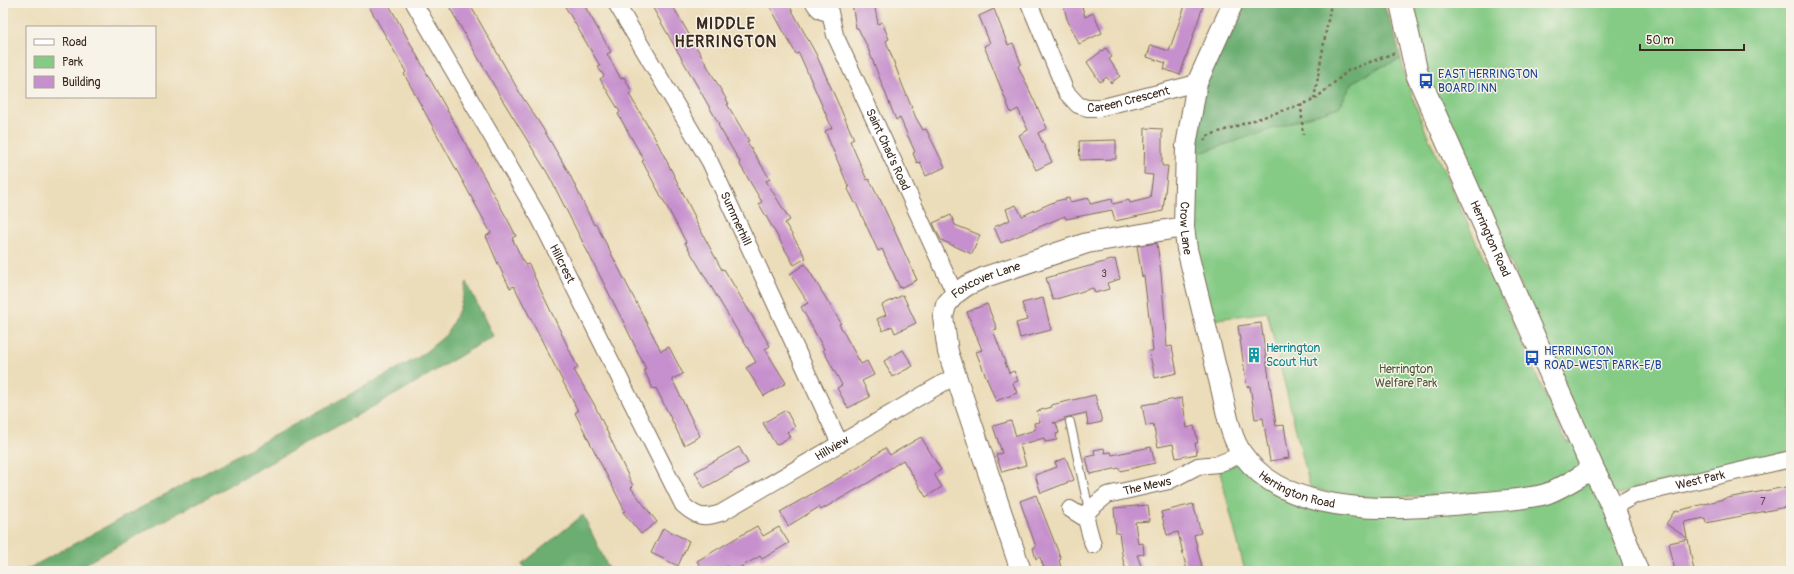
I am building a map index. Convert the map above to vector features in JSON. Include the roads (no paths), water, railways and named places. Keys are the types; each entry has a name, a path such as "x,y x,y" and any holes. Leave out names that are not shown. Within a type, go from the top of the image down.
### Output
{"main road":[{"name":"Herrington Road","path":"1401,3 1417,74 1593,469 1613,507 1637,571"}],"street":[{"name":"Hillcrest","path":"414,3 540,219 683,505 694,515 708,517"},
{"name":"Summerhill","path":"616,3 710,162 840,444"},
{"path":"814,3 819,10 824,13 829,7"},
{"name":"Careen Crescent","path":"1029,3 1066,92 1078,105 1087,108 1099,108 1197,83"},
{"name":"Crow Lane","path":"1232,3 1197,83 1186,146 1184,227 1187,249 1225,402 1233,432 1243,454"},
{"name":"Saint Chad's Road","path":"829,7 835,35 954,294"},
{"name":"Foxcover Lane","path":"1021,571 948,352 943,317 946,305 954,294 985,277 1087,243 1184,227"},
{"name":"Hillview","path":"708,517 721,513 955,376"},
{"name":"Herrington Road","path":"1243,454 1252,466 1266,478 1312,500 1367,508 1454,505 1543,495 1593,469"},
{"name":"The Mews","path":"1088,514 1107,495 1169,481 1198,466 1218,464 1243,454"},
{"name":"West Park","path":"1613,507 1635,495 1791,459"},
{"path":"1070,509 1088,514 1093,545"}],"lane":[{"path":"1070,422 1088,514"}],"place":[{"name":"EAST HERRINGTON BOARD INN","path":"1426,81"},
{"name":"Herrington Scout Hut","path":"1254,355"},
{"name":"HERRINGTON ROAD-WEST PARK-E/B","path":"1532,358"}],"district":[{"name":"MIDDLE HERRINGTON","path":"726,32"}],"park label":[{"name":"Herrington Welfare Park","path":"1406,376"}]}
